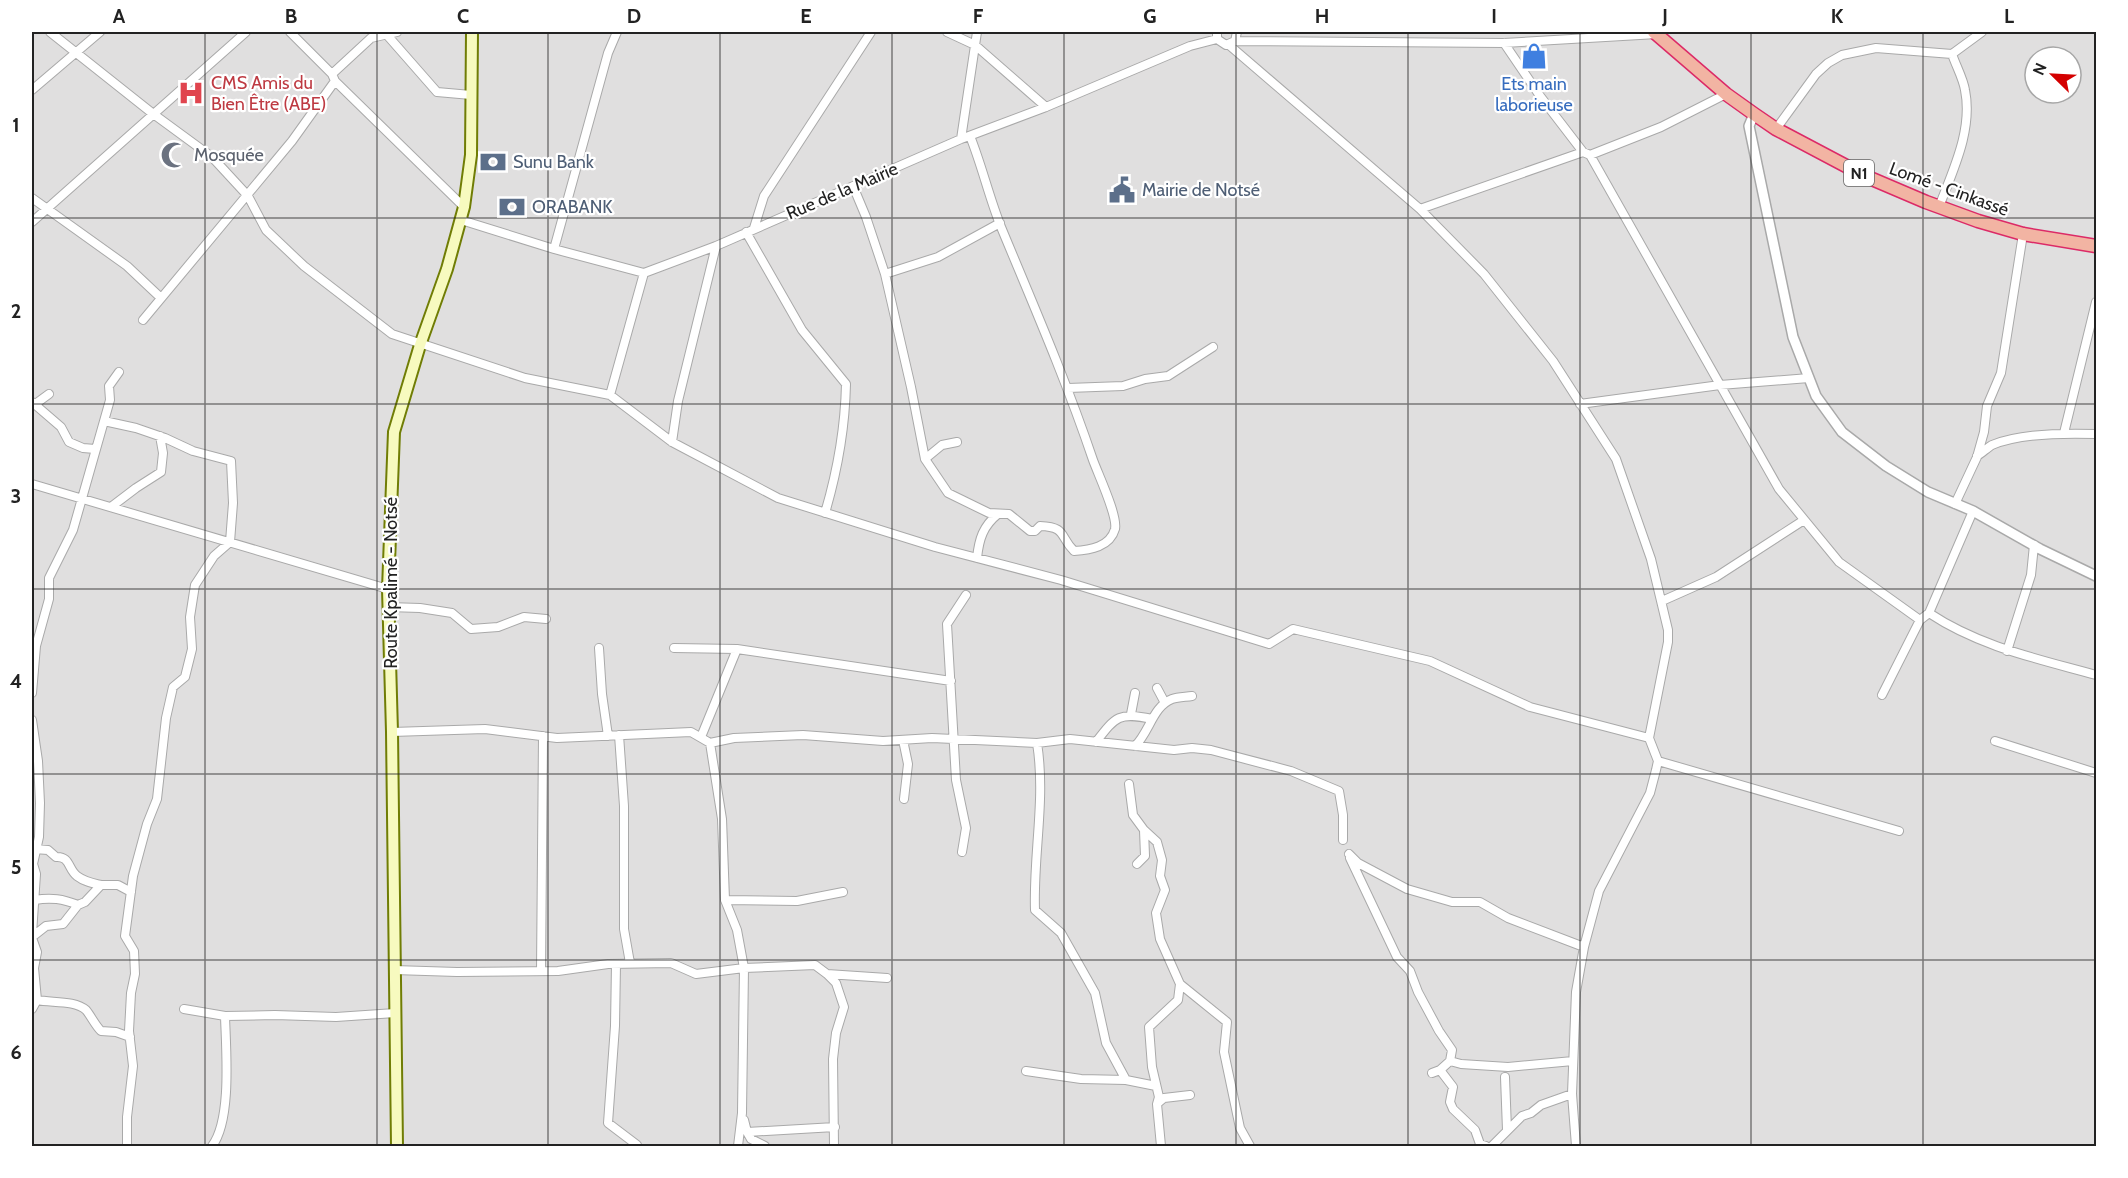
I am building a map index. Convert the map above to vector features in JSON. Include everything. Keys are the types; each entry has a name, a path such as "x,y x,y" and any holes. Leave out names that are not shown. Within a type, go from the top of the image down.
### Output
{"highway":[{"name":"Lomé - Cinkassé","path":"1655,33 1726,94 1776,129 1865,176 1977,221 2023,234 2097,246"}],"main road":[{"name":"Route Kpalimé - Notsé","path":"397,1146 392,732 388,607 394,432 465,207 471,156 472,32"}],"street":[{"path":"50,32 152,113 212,157 248,196 266,230 304,266 392,334 525,378 610,395 672,441 778,498 935,547 1061,579 1269,644 1293,629 1430,661 1530,707 1649,738"},
{"path":"32,90 100,32"},
{"path":"32,222 152,113 246,32"},
{"path":"290,32 465,207"},
{"path":"144,320 292,141 334,77 371,38 397,32"},
{"path":"554,249 608,53 617,32"},
{"path":"825,513 836,477 845,423 846,384 802,330 750,230 764,196 871,32"},
{"path":"947,32 975,45 1046,106"},
{"path":"961,140 977,32"},
{"path":"1232,43 1237,32"},
{"path":"1776,129 1816,74 1828,63 1842,55 1876,48 1952,54 1982,32"},
{"path":"1217,33 1222,44 1504,43 1655,33"},
{"name":"Rue de la Mairie","path":"644,273 716,246 970,136 1217,33"},
{"path":"387,35 437,92 471,95"},
{"path":"1232,43 1420,209 1484,274 1553,361 1616,459 1651,559 1668,630 1668,642 1649,738 1658,761 1650,793 1599,891 1584,947 1576,992 1573,1060 1572,1094 1576,1146"},
{"path":"1504,43 1540,96 1587,153 1779,489 1839,562 1920,620"},
{"path":"1939,207 1962,148 1968,111 1965,87 1952,54"},
{"path":"1420,209 1661,127 1726,94"},
{"path":"1754,114 1749,126 1793,337 1816,396 1842,432 1886,466 1928,492 1973,511 2097,576"},
{"path":"853,186 885,274 925,459 948,493 989,513 1009,514 1030,531 1035,531 1040,526 1058,528 1063,531 1068,546 1074,551 1098,546 1106,542 1114,530 1115,524 1110,502 1068,388 1000,223 970,136"},
{"path":"32,198 127,266 161,298"},
{"path":"461,220 554,249 644,273 610,395"},
{"path":"885,274 938,256 1000,223"},
{"path":"1955,504 1977,457 1984,432 1987,406 2001,373 2023,234"},
{"path":"672,441 678,401 716,246"},
{"path":"2064,433 2097,302"},
{"path":"1068,388 1123,386 1168,376 1213,347"},
{"path":"32,693 36,646 49,600 49,578 73,530 110,400 109,386 119,372"},
{"path":"1581,404 1720,385 1809,378"},
{"path":"49,393 33,403 61,428 69,442 82,448 95,449"},
{"path":"104,421 160,436 193,451 231,461 233,503 230,542 214,556 195,585 190,617 192,649 185,677 172,687 166,718 157,799 147,824 131,892 125,936 134,951 135,974 131,993 130,1037 133,1066 127,1117 128,1146"},
{"path":"1977,457 1991,446 2010,440 2064,433 2097,434"},
{"path":"111,507 161,472 163,459 160,436"},
{"path":"925,459 942,445 957,442"},
{"path":"32,484 388,589"},
{"path":"1882,695 1920,620 1929,613 1973,511"},
{"path":"977,558 979,540 986,525 998,513"},
{"path":"1662,601 1716,577 1804,520"},
{"path":"2007,651 2031,575 2034,545"},
{"path":"962,852 966,828 956,780 947,624 966,595"},
{"path":"388,607 420,608 452,613 471,629 498,627 524,617 546,619"},
{"path":"1929,613 1949,627 2007,651 2097,675"},
{"path":"599,648 608,736"},
{"path":"674,648 737,649 951,681"},
{"path":"701,737 737,649"},
{"path":"1157,688 1165,703"},
{"path":"1131,714 1135,693"},
{"path":"1135,746 1140,742 1152,719 1165,703 1172,699 1192,696"},
{"path":"1096,742 1113,720 1131,714 1152,719"},
{"path":"32,720 38,761 39,803 39,837 34,849 33,864 36,874 32,936 37,952 34,968 37,1000 32,1009"},
{"path":"392,732 485,729 557,738 691,732 710,743 734,738 803,735 883,741 954,739 1037,743 1070,739 1174,750 1192,748 1211,750 1292,771 1339,791 1343,815 1343,840"},
{"path":"619,735 624,806 624,929 630,963"},
{"path":"541,971 543,736"},
{"path":"903,740 908,764 904,799"},
{"path":"1995,741 2097,772"},
{"path":"710,743 722,819 725,900 737,930 744,968 742,1113 738,1146"},
{"path":"1037,743 1041,768 1039,837 1034,885 1035,910 1061,933 1095,993 1106,1043 1126,1080"},
{"path":"1658,761 1899,831"},
{"path":"1129,784 1133,815 1157,842 1162,860 1160,876 1165,890 1156,913 1160,939 1180,984 1227,1022 1224,1052 1240,1128 1250,1146"},
{"path":"1137,864 1145,856 1144,830"},
{"path":"34,849 48,850 56,857 69,862 74,874 88,883 118,885 131,892"},
{"path":"1486,1146 1480,1144 1475,1130 1453,1109 1450,1102 1453,1087 1448,1078 1436,1071 1450,1061 1452,1050 1438,1031 1410,971 1397,957 1349,854 1358,863 1407,889 1452,902 1480,902 1508,918 1584,947"},
{"path":"32,936 45,926 63,924 78,905 86,902 101,885"},
{"path":"725,900 797,901 843,892"},
{"path":"35,900 64,899 78,905"},
{"path":"394,970 541,971 630,963 671,963 696,974 744,968 815,965 836,983 844,1007 836,1033 833,1059 834,1146"},
{"path":"616,964 615,1026 608,1123 637,1146"},
{"path":"827,974 886,978"},
{"path":"1161,1146 1157,1104 1159,1097 1149,1027 1178,1000 1180,984"},
{"path":"37,1000 56,1003 71,1002 86,1011 100,1031 116,1032 130,1037"},
{"path":"184,1010 225,1016 336,1017 395,1013"},
{"path":"212,1146 218,1137 224,1119 225,1016"},
{"path":"1450,1061 1461,1064 1508,1067 1573,1060"},
{"path":"1026,1071 1081,1079 1126,1080 1156,1086"},
{"path":"1505,1077 1507,1130"},
{"path":"1492,1146 1522,1116 1572,1094"},
{"path":"1157,1104 1164,1098 1190,1095"},
{"path":"742,1113 751,1139 765,1146"},
{"path":"747,1132 835,1127"}],"shaded area":[{"path":"32,32 2096,32 2096,1146 32,1146"}],"place":[{"name":"Ets main laborieuse","path":"1534,56"},
{"name":"CMS Amis du Bien Être (ABE)","path":"191,93"},
{"name":"Mosquée","path":"174,155"},
{"name":"Sunu Bank","path":"493,162"},
{"name":"Mairie de Notsé","path":"1122,190"},
{"name":"ORABANK","path":"512,207"}]}
